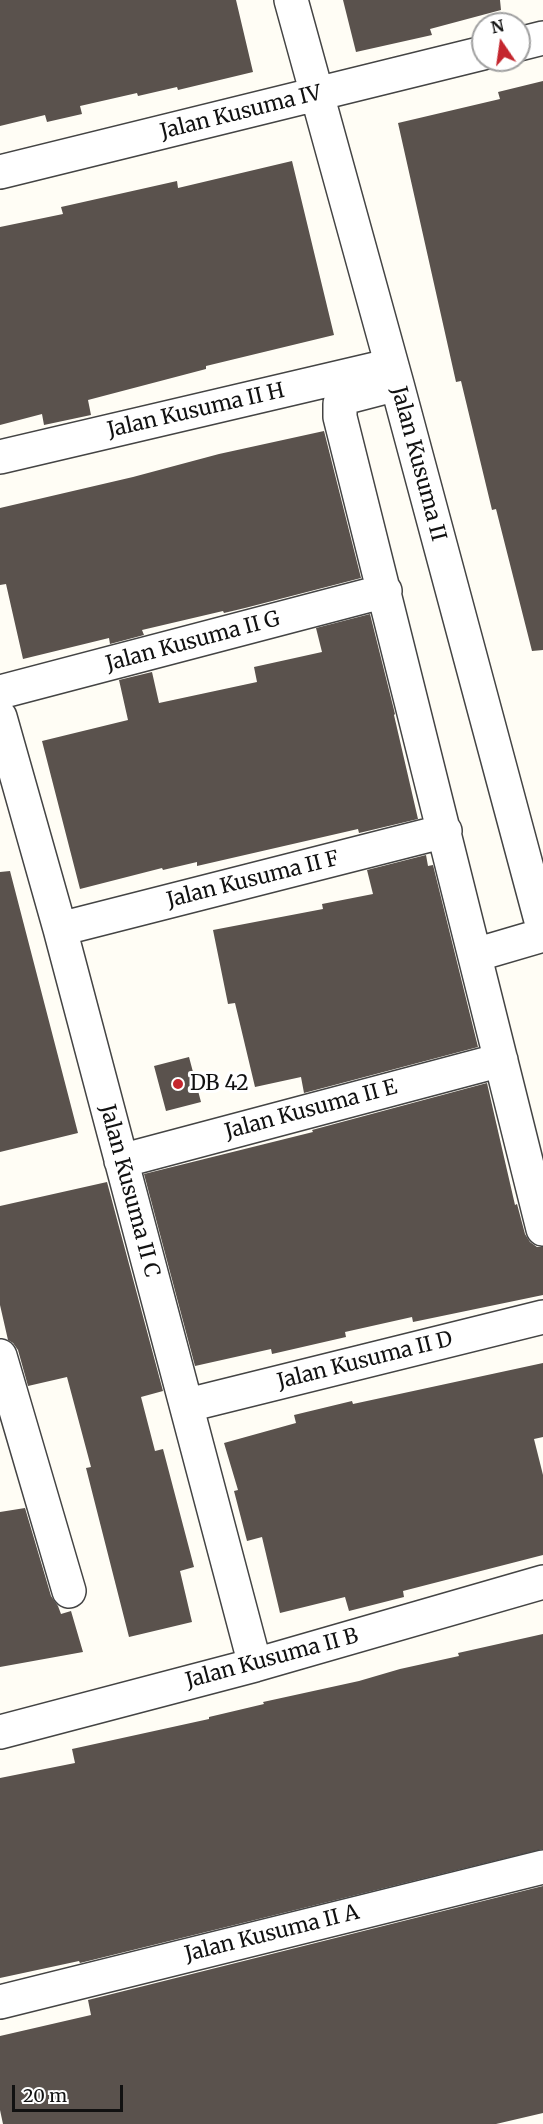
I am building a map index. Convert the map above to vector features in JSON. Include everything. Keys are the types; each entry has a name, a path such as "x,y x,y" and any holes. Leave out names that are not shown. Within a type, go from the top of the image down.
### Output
{"street":[{"name":"Jalan Kusuma II","path":"291,0 543,928"},
{"name":"Jalan Kusuma IV","path":"0,172 471,56"},
{"name":"Jalan Kusuma II H","path":"0,457 394,374"},
{"path":"394,374 347,397 340,404 340,417 543,1229"},
{"name":"Jalan Kusuma II G","path":"0,692 385,591"},
{"name":"Jalan Kusuma II C","path":"0,717 60,929 188,1405 255,1665"},
{"name":"Jalan Kusuma II F","path":"60,929 445,831"},
{"path":"475,955 543,936"},
{"name":"Jalan Kusuma II E","path":"121,1161 501,1060"},
{"name":"Jalan Kusuma II D","path":"188,1405 543,1317"},
{"path":"0,1356 69,1591"},
{"name":"Jalan Kusuma II B","path":"0,1732 255,1665 543,1582"},
{"name":"Jalan Kusuma II A","path":"0,2002 543,1867"}],"building":[{"path":"0,0 236,0 253,72 178,90 177,87 138,96 137,93 80,106 82,114 47,122 45,115 0,126"},
{"path":"343,0 500,0 501,10 471,12 471,18 430,29 432,35 356,52"},
{"path":"543,81 543,650 532,651 496,509 492,510 461,381 456,382 398,123 500,99 498,92"},
{"path":"292,161 334,335 206,366 206,369 88,400 91,415 44,425 42,414 0,425 0,227 63,214 61,207 177,181 178,188"},
{"path":"324,431 361,578 224,613 223,611 142,630 144,635 110,644 109,638 23,659 6,584 0,585 0,508 219,454"},
{"path":"370,614 418,819 359,833 358,829 197,866 197,862 163,870 162,868 80,889 42,741 128,720 119,680 152,672 159,703 257,682 254,667 322,652 316,628"},
{"path":"426,855 428,866 433,865 478,1047 304,1093 301,1077 255,1087 235,1003 228,1004 213,930 323,909 322,904 373,894 367,870"},
{"path":"10,871 78,1133 0,1152 0,872"},
{"name":"DB 42","path":"189,1057 201,1102 166,1111 154,1066"},
{"path":"487,1083 515,1205 517,1204 525,1234 530,1242 537,1247 543,1247 543,1295 413,1322 412,1317 345,1332 346,1337 272,1354 271,1349 195,1366 144,1174 313,1132 312,1130"},
{"path":"107,1182 163,1391 141,1397 155,1451 163,1449 194,1567 180,1571 192,1622 129,1637 86,1468 91,1467 67,1377 28,1386 18,1350 8,1340 0,1305 0,1206"},
{"path":"543,1363 543,1437 534,1439 543,1475 543,1555 403,1591 404,1597 349,1611 345,1597 280,1613 262,1537 247,1541 234,1491 238,1490 224,1443 296,1423 294,1415 352,1401 353,1404"},
{"path":"25,1508 51,1596 61,1614 71,1611 83,1652 0,1667 0,1512"},
{"path":"543,1634 543,1849 80,1963 79,1961 0,1978 0,1778 75,1763 72,1749 209,1719 209,1717 264,1704 263,1702 359,1681 459,1656 458,1653"},
{"path":"543,1886 543,2113 496,2124 3,2124 0,2110 0,2036 91,2015 88,2000"}],"place":[{"name":"DB 42","path":"178,1084"}]}
